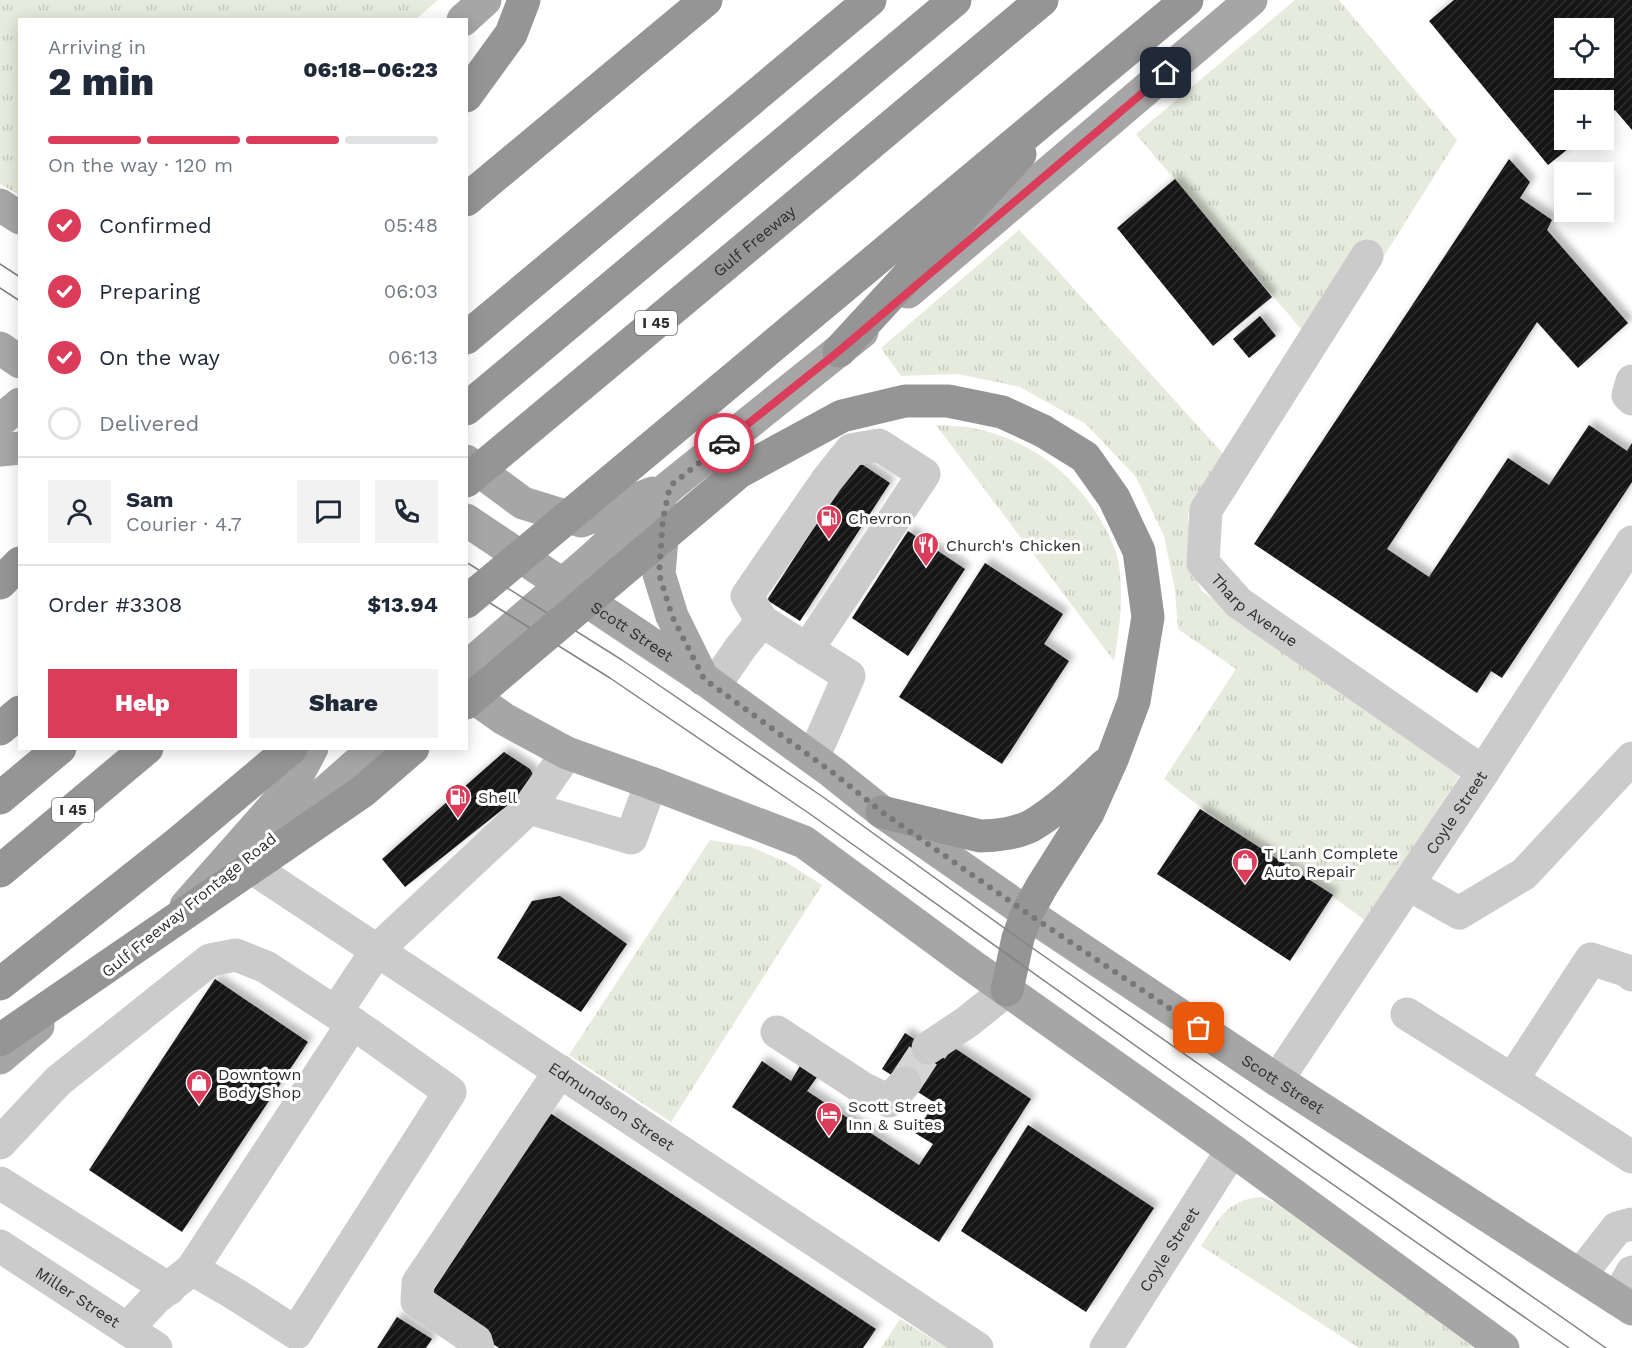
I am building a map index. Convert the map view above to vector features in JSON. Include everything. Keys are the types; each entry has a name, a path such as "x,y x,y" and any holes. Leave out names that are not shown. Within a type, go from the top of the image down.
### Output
{"highway":[{"path":"468,93 511,34 524,0"},
{"path":"468,198 706,0"},
{"path":"468,336 870,0"},
{"path":"468,407 955,0"},
{"name":"Gulf Freeway","path":"468,480 1042,0"},
{"path":"839,351 1161,0"},
{"path":"468,600 1187,0"},
{"path":"468,701 739,471 842,416 905,401 948,401 1002,412 1043,431 1085,457 1114,498 1139,551 1148,617 1134,701 1113,757 1088,813 1027,913 1018,938 1007,990"},
{"path":"0,583 18,565"},
{"path":"0,589 18,575"},
{"path":"0,729 18,714"},
{"path":"0,798 58,750"},
{"name":"I 45","path":"0,871 145,750"},
{"path":"0,984 178,843 289,750"},
{"path":"0,1040 362,792 411,750"},
{"path":"882,812 980,836 996,836 1030,826 1062,803 1113,757"}],"main road":[{"path":"465,18 484,0"},
{"path":"468,666 593,558 670,486 839,351 1251,0"},
{"path":"0,205 18,217"},
{"path":"0,348 18,361"},
{"path":"0,421 18,407"},
{"path":"0,450 18,448"},
{"path":"468,462 523,503 581,521 670,486"},
{"path":"670,486 663,519 659,574 672,616 709,683"},
{"name":"Scott Street","path":"468,521 709,683 813,758 882,812 1027,913 1277,1080 1580,1275 1627,1293"},
{"path":"468,693 504,719 567,753 804,842 1503,1348"},
{"path":"175,918 292,786 311,750"},
{"name":"Gulf Freeway Frontage Road","path":"0,1058 57,1009 245,863 373,750"}],"street":[{"name":"Tharp Avenue","path":"1367,256 1206,510 1203,563 1239,603 1483,772"},
{"path":"1632,381 1628,395 1632,399"},
{"path":"807,650 924,474 879,445 851,450 827,480 747,596 762,621 807,650 849,676 813,758"},
{"name":"Coyle Street","path":"1277,1080 1483,772 1632,542"},
{"path":"709,683 762,621"},
{"path":"127,1329 155,1299 180,1279 344,1018 377,950 529,808 567,753"},
{"path":"1408,884 1459,913 1524,874 1632,758"},
{"path":"529,808 632,838 651,783"},
{"name":"Edmundson Street","path":"245,863 977,1348"},
{"path":"0,1143 58,1081 210,960 236,956 266,968 344,1018 450,1092 296,1334 235,1294 180,1279 0,1183"},
{"path":"1512,1080 1591,959 1628,971 1632,975"},
{"path":"928,1048 967,1023 1007,990"},
{"path":"1407,1014 1632,1157"},
{"path":"777,1032 864,1089 889,1101 905,1083"},
{"path":"478,1348 476,1341 417,1301 418,1283 560,1071"},
{"name":"Coyle Street","path":"1106,1348 1232,1150"},
{"path":"1580,1275 1617,1228 1632,1224"},
{"name":"Miller Street","path":"0,1246 156,1348"}],"green space":[{"path":"0,0 438,0 417,18 18,18 18,194 0,184"},
{"path":"1295,0 1339,0 1457,140 1384,256 1362,243 1306,335 1136,134"},
{"path":"1019,230 1226,457 1188,514 1191,568 1202,591 1463,770 1367,922 1213,816 1164,779 1236,669 1178,629 1175,590 1164,536 1136,477 1086,424 1020,387 958,374 901,376 881,348"},
{"path":"936,425 973,428 1010,439 1027,447 1057,468 1084,495 1108,533 1119,566 1121,607 1114,661"},
{"path":"710,840 751,847 786,862 822,885 671,1122 569,1055"},
{"path":"1261,1197 1282,1205 1474,1348 1359,1348 1201,1246 1219,1219 1231,1207 1239,1202"},
{"path":"900,1319 947,1348 881,1348"}],"building":[{"path":"1454,0 1632,0 1632,130 1614,111 1614,90 1554,90 1554,150 1567,150 1548,165 1429,21"},
{"path":"1509,159 1530,182 1520,198 1552,220 1547,230 1628,323 1578,368 1537,322 1387,549 1429,577 1508,458 1549,485 1589,425 1627,451 1632,443 1632,482 1502,678 1491,671 1477,693 1254,544"},
{"path":"1175,179 1272,297 1213,346 1117,228"},
{"path":"1260,316 1276,336 1249,358 1233,339"},
{"name":"Chevron","path":"857,461 890,483 800,621 767,600"},
{"path":"908,531 965,569 908,656 852,618"},
{"path":"985,563 1063,614 1044,644 1069,661 1002,764 899,697"},
{"name":"Shell","path":"504,752 530,769 537,782 405,887 382,859"},
{"name":"T Lanh Complete Auto Repair","path":"1200,809 1333,895 1290,961 1157,874"},
{"path":"560,896 627,944 581,1012 497,958 532,901"},
{"name":"Downtown Body Shop","path":"215,979 308,1042 182,1232 89,1170"},
{"name":"Scott Street Inn & Suites","path":"905,1033 945,1059 953,1047 1031,1099 939,1242 732,1107 762,1061 791,1081 800,1066 817,1077 807,1091 919,1165 933,1144 915,1133 935,1103 882,1069"},
{"path":"550,1113 876,1329 863,1348 499,1348 427,1300"},
{"path":"1028,1125 1154,1208 1086,1312 961,1231"},
{"path":"397,1317 432,1339 426,1348 377,1348"}],"tunnel":[{"path":"905,1083 928,1048"}],"tram line":[{"path":"0,264 18,276"},
{"path":"0,288 18,300"},
{"path":"468,563 622,660 823,797 1018,938 1606,1348"},
{"path":"468,589 610,678 810,814 1247,1125 1569,1348"}],"way so far":[{"path":"724,443 670,486 663,519 659,574 672,616 704,679 832,772 882,812 1027,913 1199,1028"}],"place":[{"name":"Chevron","path":"829,541"},
{"name":"Church's Chicken","path":"926,568"},
{"name":"Shell","path":"458,820"},
{"name":"T Lanh Complete Auto Repair","path":"1245,885"},
{"name":"Downtown Body Shop","path":"199,1106"},
{"name":"Scott Street Inn & Suites","path":"829,1138"}],"route":[{"path":"724,443 839,351 1166,73"}]}
